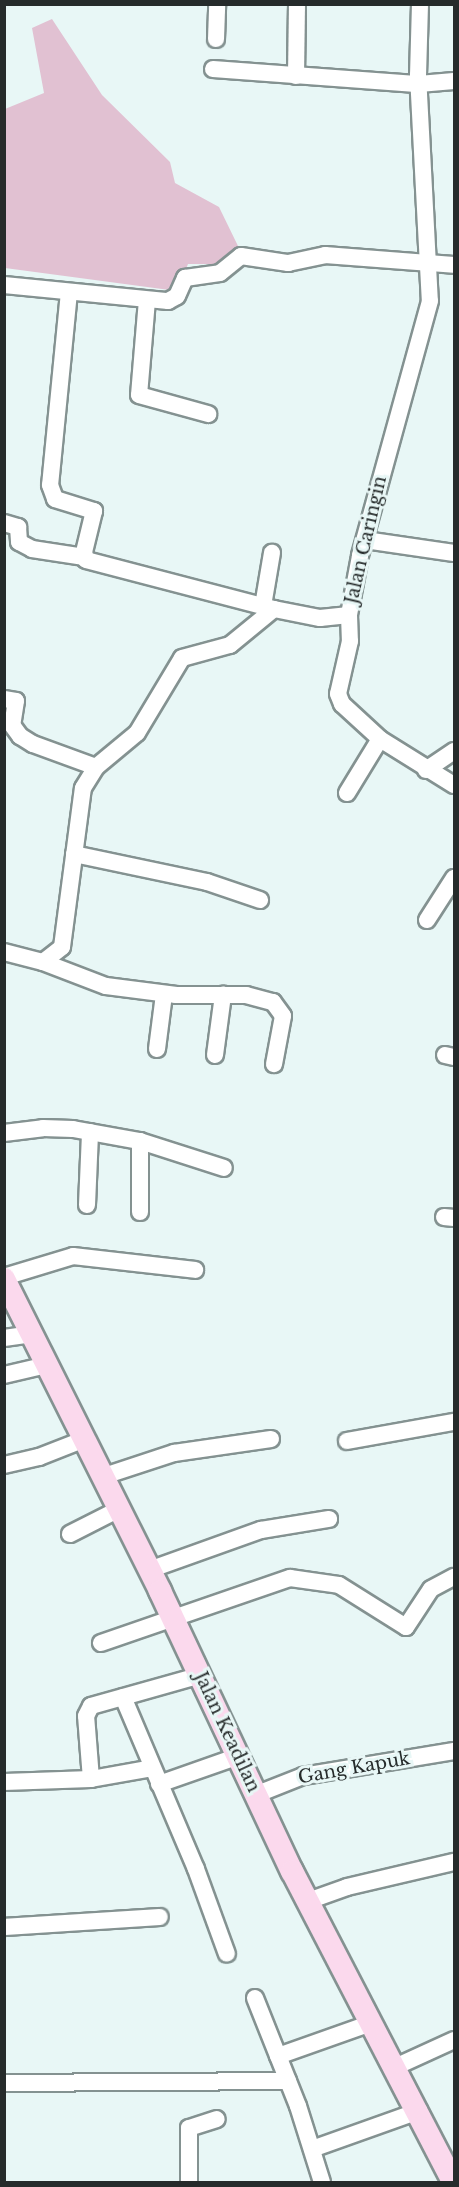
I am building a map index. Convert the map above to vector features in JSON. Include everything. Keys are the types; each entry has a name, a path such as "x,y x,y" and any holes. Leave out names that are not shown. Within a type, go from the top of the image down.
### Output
{"main road":[{"name":"Jalan Keadilan","path":"4,1278 85,1439 109,1474 119,1509 239,1756 269,1788 308,1901 371,2023 402,2064 419,2111 453,2182"}],"street":[{"path":"216,39 217,4"},
{"path":"296,76 297,4"},
{"name":"Jalan Caringin","path":"4,523 18,527 19,542 32,549 84,557 89,564 269,608 320,618 349,615 399,404 427,316 430,264 419,84 420,4"},
{"path":"213,69 419,84 454,81"},
{"path":"4,285 147,300 173,300 185,278 216,275 241,256 288,263 326,255 454,265"},
{"path":"69,292 50,485 55,499 94,511 84,557"},
{"path":"147,300 137,384 139,395 208,414"},
{"path":"365,540 454,553"},
{"path":"43,962 57,954 65,936 81,798 96,767 136,733 182,658 230,645 269,608 272,553"},
{"path":"349,615 350,641 338,694 342,704 380,739 426,770 454,785"},
{"path":"4,699 16,701 12,725 20,735 33,744 96,767"},
{"path":"347,793 380,739"},
{"path":"426,770 454,751"},
{"path":"74,854 207,882 260,900"},
{"path":"427,920 454,878"},
{"path":"4,952 43,962 106,986 164,994 263,998 281,1008 282,1028 274,1064"},
{"path":"157,1049 164,994"},
{"path":"216,1055 223,995"},
{"path":"4,1133 43,1128 90,1132 140,1142 224,1167"},
{"path":"87,1205 90,1132"},
{"path":"140,1142 140,1212"},
{"path":"4,1278 73,1256 195,1270"},
{"path":"4,1332 29,1331"},
{"path":"4,1338 29,1331"},
{"path":"4,1375 47,1365"},
{"path":"347,1441 454,1422"},
{"path":"4,1465 39,1458 85,1439"},
{"path":"109,1474 174,1453 271,1439"},
{"path":"70,1534 119,1509"},
{"path":"149,1570 261,1530 329,1519"},
{"path":"101,1643 268,1583 307,1578 339,1585 406,1627 431,1590 454,1577"},
{"path":"91,1779 87,1711 91,1706 201,1675"},
{"path":"123,1697 227,1954"},
{"name":"Gang Kapuk","path":"269,1788 325,1772 454,1751"},
{"path":"159,1784 239,1756"},
{"path":"4,1782 91,1779 152,1768"},
{"path":"308,1901 340,1890 454,1862"},
{"path":"4,1927 160,1917"},
{"path":"255,1998 288,2081 322,2182"},
{"path":"278,2056 371,2023"},
{"path":"402,2064 454,2040"},
{"path":"4,2083 288,2081"},
{"path":"312,2149 419,2111"},
{"path":"189,2182 189,2128 218,2119"}],"shaded area":[{"path":"52,19 102,95 170,162 175,183 219,207 238,246 222,264 188,264 177,291 5,268 5,109 44,93 32,28"}]}
